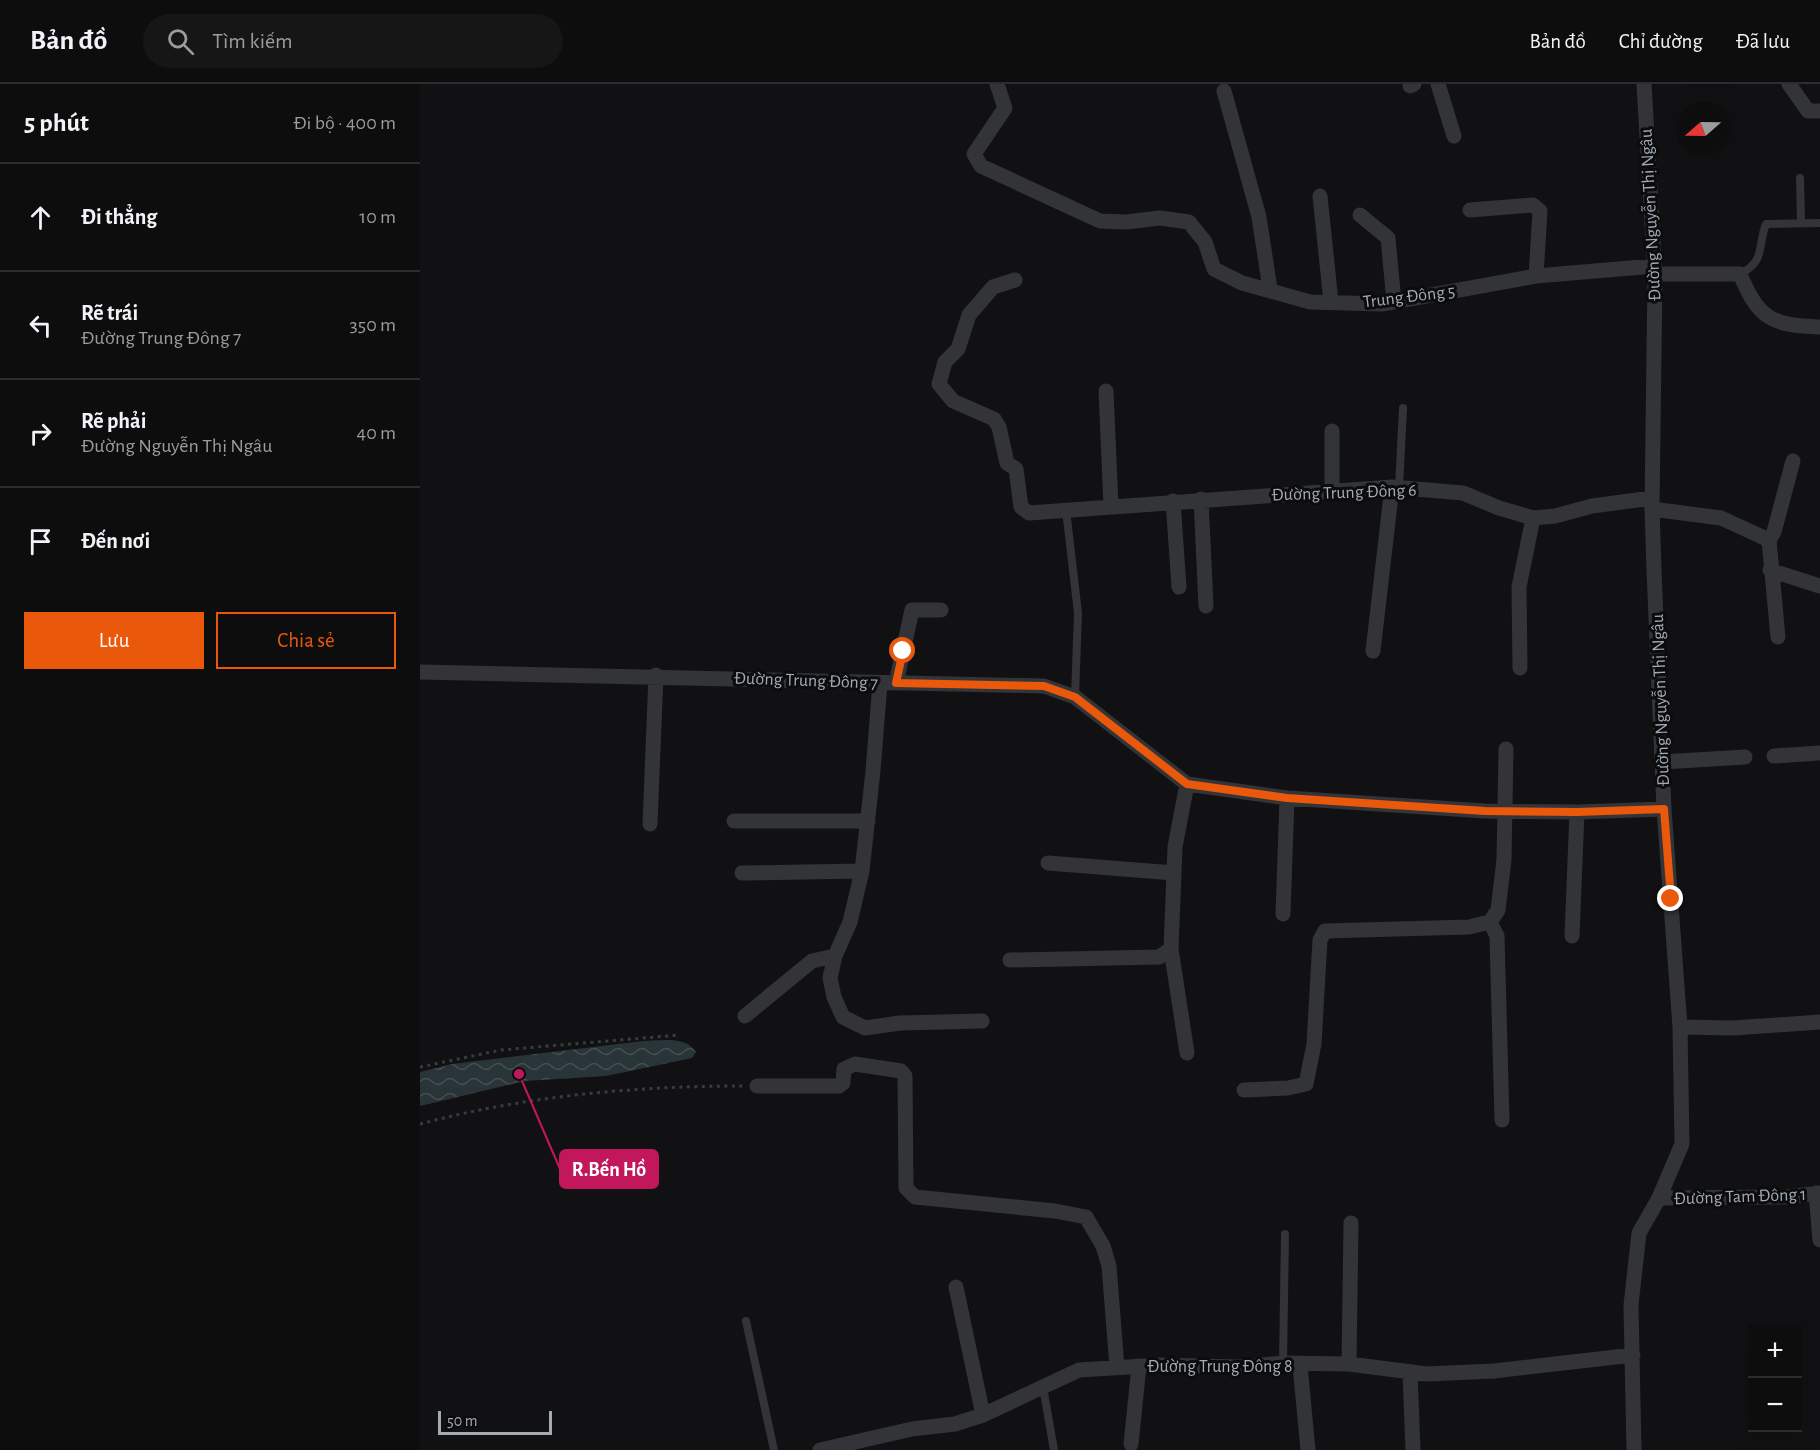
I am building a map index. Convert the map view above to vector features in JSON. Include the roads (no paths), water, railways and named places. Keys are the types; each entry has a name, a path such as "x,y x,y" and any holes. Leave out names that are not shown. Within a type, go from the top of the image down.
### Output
{"street":[{"name":"Trung Đông 5","path":"997,84 1005,108 974,154 981,166 1100,221 1126,222 1160,218 1190,222 1205,242 1214,269 1242,283 1310,302 1394,302 1536,276 1654,270 1740,274"},
{"path":"1438,84 1454,136"},
{"name":"Đường Nguyễn Thị Ngâu","path":"1634,1450 1630,1305 1640,1233 1659,1198 1682,1144 1680,1027 1664,809 1652,504 1654,270 1644,84"},
{"path":"1789,84 1808,111 1820,111"},
{"path":"1224,91 1259,217 1270,289"},
{"path":"1320,196 1331,302"},
{"path":"1470,210 1533,205 1540,211 1536,276"},
{"path":"1360,215 1388,238 1394,302"},
{"path":"1740,274 1749,295 1770,320 1785,326 1820,327"},
{"name":"Đường Trung Đông 6","path":"1015,280 993,287 969,315 958,349 945,362 939,384 953,401 994,418 999,427 1007,463 1016,469 1021,507 1029,513 1395,487 1463,493 1499,508 1533,518 1556,516 1592,506 1652,504 1721,518 1769,540"},
{"path":"1106,391 1111,506"},
{"path":"1332,431 1332,490"},
{"path":"1778,637 1769,540 1774,532 1793,461"},
{"path":"1373,651 1395,487"},
{"path":"1201,499 1206,606"},
{"path":"1173,501 1179,586"},
{"path":"1520,668 1519,587 1533,518"},
{"path":"1770,570 1820,586"},
{"path":"896,683 912,610 941,610"},
{"name":"Đường Trung Đông 7","path":"420,672 656,675 1044,686 1075,697 1187,784 1287,798 1503,811 1577,812 1664,809"},
{"path":"650,824 656,675"},
{"path":"880,683 862,871 850,922 835,956 830,978 834,997 843,1017 865,1028 900,1023 982,1021"},
{"path":"1244,1090 1288,1088 1306,1084 1314,1044 1320,940 1325,931 1469,927 1490,922 1498,909 1504,860 1503,811 1506,749"},
{"path":"1774,756 1820,753"},
{"path":"1662,762 1745,757"},
{"path":"1187,784 1175,847 1171,950 1187,1053"},
{"path":"1283,914 1287,798"},
{"path":"1572,936 1577,812"},
{"path":"734,820 868,821"},
{"path":"1048,863 1174,873"},
{"path":"742,873 862,871"},
{"path":"1490,922 1497,936 1502,1120"},
{"path":"1010,960 1159,957 1171,950"},
{"path":"745,1016 812,962 835,956"},
{"path":"1680,1027 1732,1028 1820,1023"},
{"path":"757,1086 839,1086 843,1083 844,1069 855,1064 902,1071 904,1076 906,1188 910,1194 915,1197 1055,1210 1086,1217 1103,1246 1109,1266 1117,1367"},
{"path":"1818,1193 1820,1240"},
{"name":"Đường Tam Đông 1","path":"1659,1198 1787,1197 1818,1193"},
{"path":"1349,1364 1351,1223"},
{"path":"956,1287 983,1415"},
{"name":"Đường Trung Đông 8","path":"820,1450 912,1430 955,1424 983,1415 1079,1370 1139,1366 1238,1367 1282,1363 1349,1364 1410,1373 1494,1371 1633,1355"},
{"path":"1300,1365 1308,1450"},
{"path":"1131,1444 1139,1366"},
{"path":"1410,1373 1413,1450"}],"lane":[{"path":"1800,178 1801,222"},
{"path":"1740,274 1753,268 1761,254 1766,224 1820,223"},
{"path":"1395,487 1403,408"},
{"path":"1066,510 1078,613 1075,697"},
{"path":"1282,1363 1284,1234"},
{"path":"746,1321 774,1450"},
{"path":"1043,1387 1054,1450"}],"water":[{"path":"643,1041 679,1041 696,1052 692,1058 606,1076 525,1081 420,1106 420,1072 452,1064"}],"place":[{"name":"R.Bến Hồ","path":"519,1074"}]}
